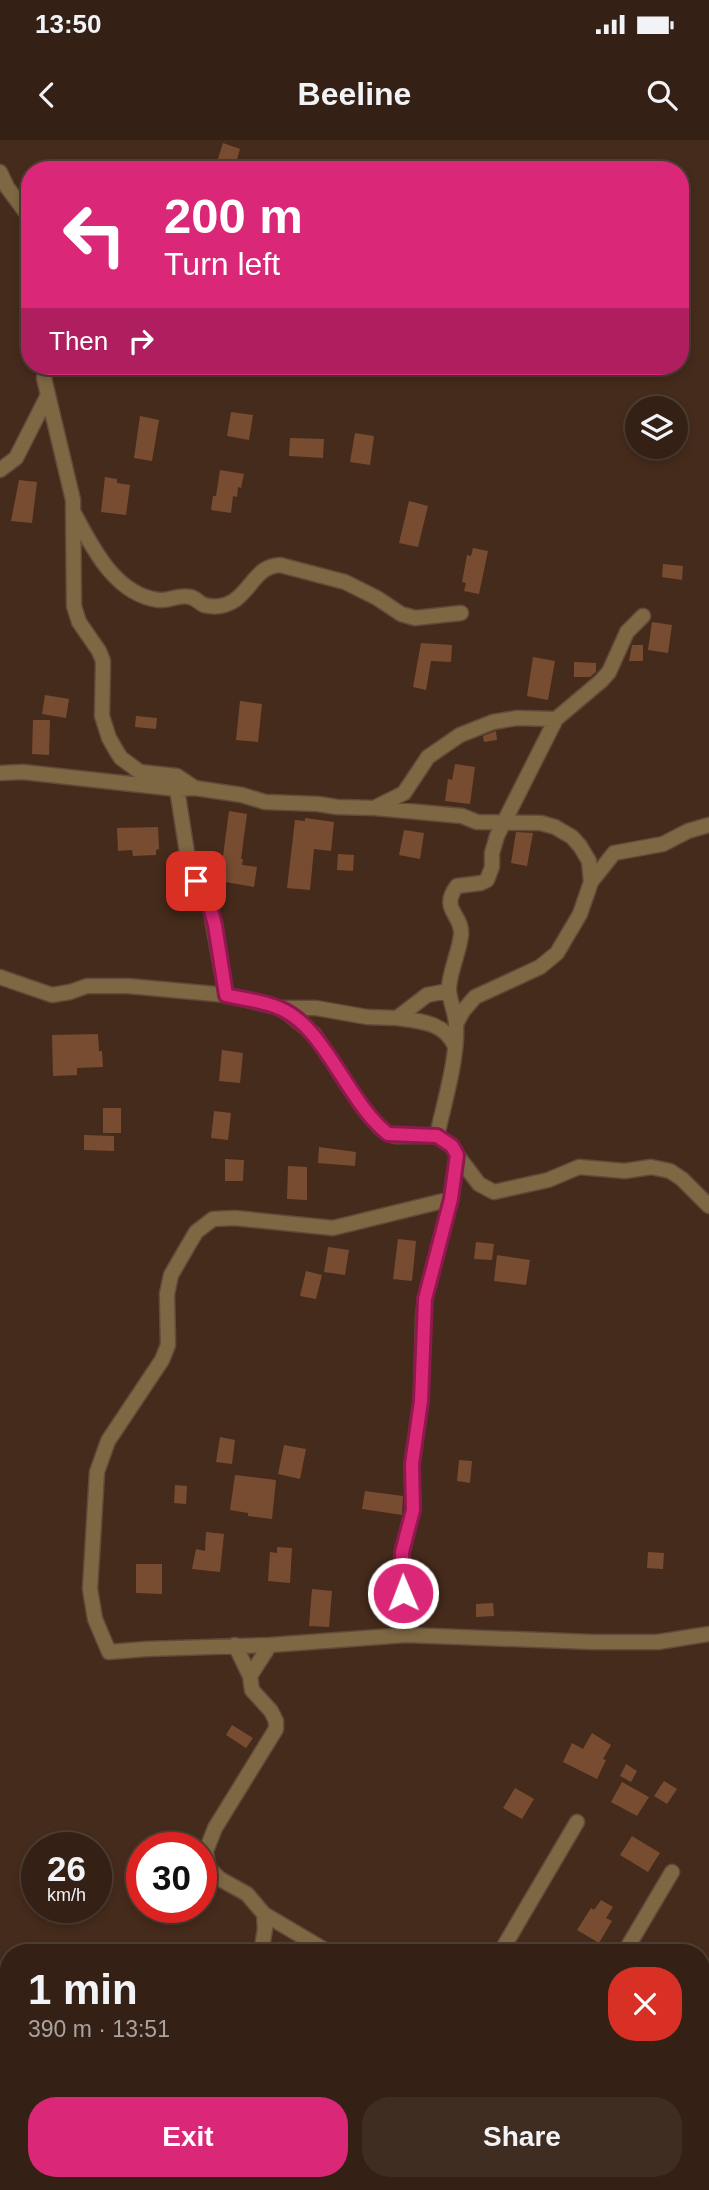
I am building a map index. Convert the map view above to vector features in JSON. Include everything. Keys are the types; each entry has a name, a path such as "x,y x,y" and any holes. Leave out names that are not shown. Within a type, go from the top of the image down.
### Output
{"street":[{"path":"0,172 3,191 21,209"},
{"path":"44,375 74,500 74,606 79,622 103,661 102,716 109,738 121,758 141,772 177,776 195,788"},
{"path":"0,470 16,457 48,395"},
{"path":"75,514 94,550 114,576 127,588 148,597 161,600 178,596 192,597 205,605 222,606 236,599 263,570 271,565 280,565 345,582 401,614 415,618 461,613"},
{"path":"437,1136 455,1046 456,1024 453,1002 448,990 461,934 450,907 452,893 457,886 487,880 497,836 556,719 601,681 627,632 643,616"},
{"path":"375,808 404,793 428,757 460,735 493,722 556,719"},
{"path":"0,773 23,772 177,789 195,788 265,802 462,816 477,822 541,823 555,827 572,837 586,854 591,882"},
{"path":"177,789 188,859 213,916 226,995"},
{"path":"477,822 492,853"},
{"path":"456,1024 475,997 540,967 557,953 580,915 591,882 619,850 663,844 688,831 709,825"},
{"path":"0,977 52,995 103,985 226,995 281,1008 316,1008 367,1017 424,1022 450,1034 455,1046"},
{"path":"397,1018 427,995 448,990"},
{"path":"281,1008 314,1034 357,1100 380,1128 396,1136 437,1136 452,1146 479,1184 494,1192 548,1180 579,1167 625,1171 651,1167 670,1171 682,1179 709,1206"},
{"path":"406,1635 402,1552 413,1510 412,1464 421,1401 425,1299 451,1199 457,1155"},
{"path":"451,1199 333,1228 235,1218 213,1219 195,1232 171,1275 167,1294 168,1345 162,1360 108,1441 97,1472 90,1589 95,1619 109,1652 270,1645 406,1635 465,1639 658,1642 709,1634"},
{"path":"234,1645 250,1676 253,1690 271,1711 276,1721 276,1729 215,1828 206,1851 208,1868 247,1894 264,1914 315,1944"},
{"path":"250,1676 270,1645"},
{"path":"505,1944 577,1822"},
{"path":"629,1944 672,1872"},
{"path":"262,1944 264,1914"}],"building":[{"path":"223,143 240,149 237,161 217,161"},
{"path":"231,412 253,415 249,440 227,436"},
{"path":"140,416 159,420 152,461 134,458"},
{"path":"355,433 374,436 370,465 350,462"},
{"path":"290,438 324,439 323,458 289,456"},
{"path":"220,470 244,474 237,497 233,496 231,513 211,510"},
{"path":"105,477 130,485 126,515 101,512"},
{"path":"19,480 37,482 32,523 11,521"},
{"path":"409,501 428,506 418,547 399,543"},
{"path":"473,548 488,551 479,594 464,591 466,583 462,582 467,555 471,556"},
{"path":"663,564 683,566 682,580 662,577"},
{"path":"652,622 672,625 668,653 648,650"},
{"path":"421,643 452,645 451,662 431,661 426,690 413,687"},
{"path":"632,645 643,645 643,661 629,661"},
{"path":"533,657 555,661 548,700 527,696"},
{"path":"574,662 596,663 596,672 590,677 574,677"},
{"path":"45,695 69,699 66,718 42,714"},
{"path":"240,701 262,704 258,742 236,740"},
{"path":"136,716 157,718 156,729 135,727"},
{"path":"33,720 50,720 49,755 32,754"},
{"path":"496,731 497,740 484,742 483,736"},
{"path":"455,764 475,767 470,804 445,801 448,779 452,780"},
{"path":"229,811 247,814 241,859 242,865 257,867 254,887 214,880 216,863 220,864 223,856"},
{"path":"305,818 334,822 331,851 314,849 310,890 287,888 295,820 305,821"},
{"path":"158,827 159,849 156,850 156,855 133,856 132,850 118,851 117,828"},
{"path":"404,830 424,833 420,859 399,855"},
{"path":"516,832 533,833 527,866 511,863"},
{"path":"338,854 354,855 353,871 337,870"},
{"path":"98,1034 103,1067 77,1068 77,1075 53,1076 52,1035"},
{"path":"222,1050 243,1053 240,1083 219,1081"},
{"path":"103,1108 121,1108 121,1133 103,1133"},
{"path":"214,1111 231,1113 228,1140 211,1138"},
{"path":"84,1135 114,1136 114,1151 84,1150"},
{"path":"319,1147 356,1152 355,1166 318,1163"},
{"path":"225,1159 244,1160 243,1181 225,1181"},
{"path":"288,1166 307,1167 307,1200 287,1199"},
{"path":"398,1239 416,1241 412,1281 393,1279"},
{"path":"476,1242 494,1244 492,1260 474,1259"},
{"path":"328,1247 349,1250 345,1275 324,1272"},
{"path":"497,1255 530,1260 526,1285 494,1281"},
{"path":"306,1271 322,1275 316,1299 300,1296"},
{"path":"220,1437 235,1440 232,1464 216,1462"},
{"path":"284,1445 306,1449 300,1479 278,1474"},
{"path":"459,1460 472,1461 470,1483 457,1481"},
{"path":"235,1475 276,1480 272,1519 230,1510"},
{"path":"175,1485 187,1486 186,1504 174,1503"},
{"path":"365,1491 403,1496 402,1515 362,1509"},
{"path":"206,1532 224,1534 220,1572 192,1569 196,1549 205,1551"},
{"path":"277,1547 292,1548 290,1583 268,1581 270,1552 277,1553"},
{"path":"648,1552 664,1553 663,1569 647,1568"},
{"path":"136,1564 162,1564 162,1594 136,1593"},
{"path":"312,1589 332,1591 329,1627 309,1626"},
{"path":"493,1603 494,1616 476,1617 476,1604"},
{"path":"232,1725 253,1738 246,1748 226,1735"},
{"path":"592,1733 611,1745 597,1779 563,1762 572,1743 583,1749"},
{"path":"626,1764 637,1771 631,1782 620,1776"},
{"path":"664,1781 677,1789 667,1804 654,1796"},
{"path":"622,1782 649,1797 637,1816 611,1802"},
{"path":"515,1788 534,1799 522,1819 503,1808"},
{"path":"632,1836 660,1853 648,1872 620,1855"},
{"path":"601,1900 613,1907 606,1918 612,1921 599,1943 577,1930 591,1908 594,1910"}],"route":[{"path":"196,881 210,907 215,925 226,995 281,1008 314,1034 365,1111 388,1134 437,1136 452,1146 457,1155 451,1199 425,1299 421,1401 412,1464 413,1510 402,1552 403,1593"}]}
